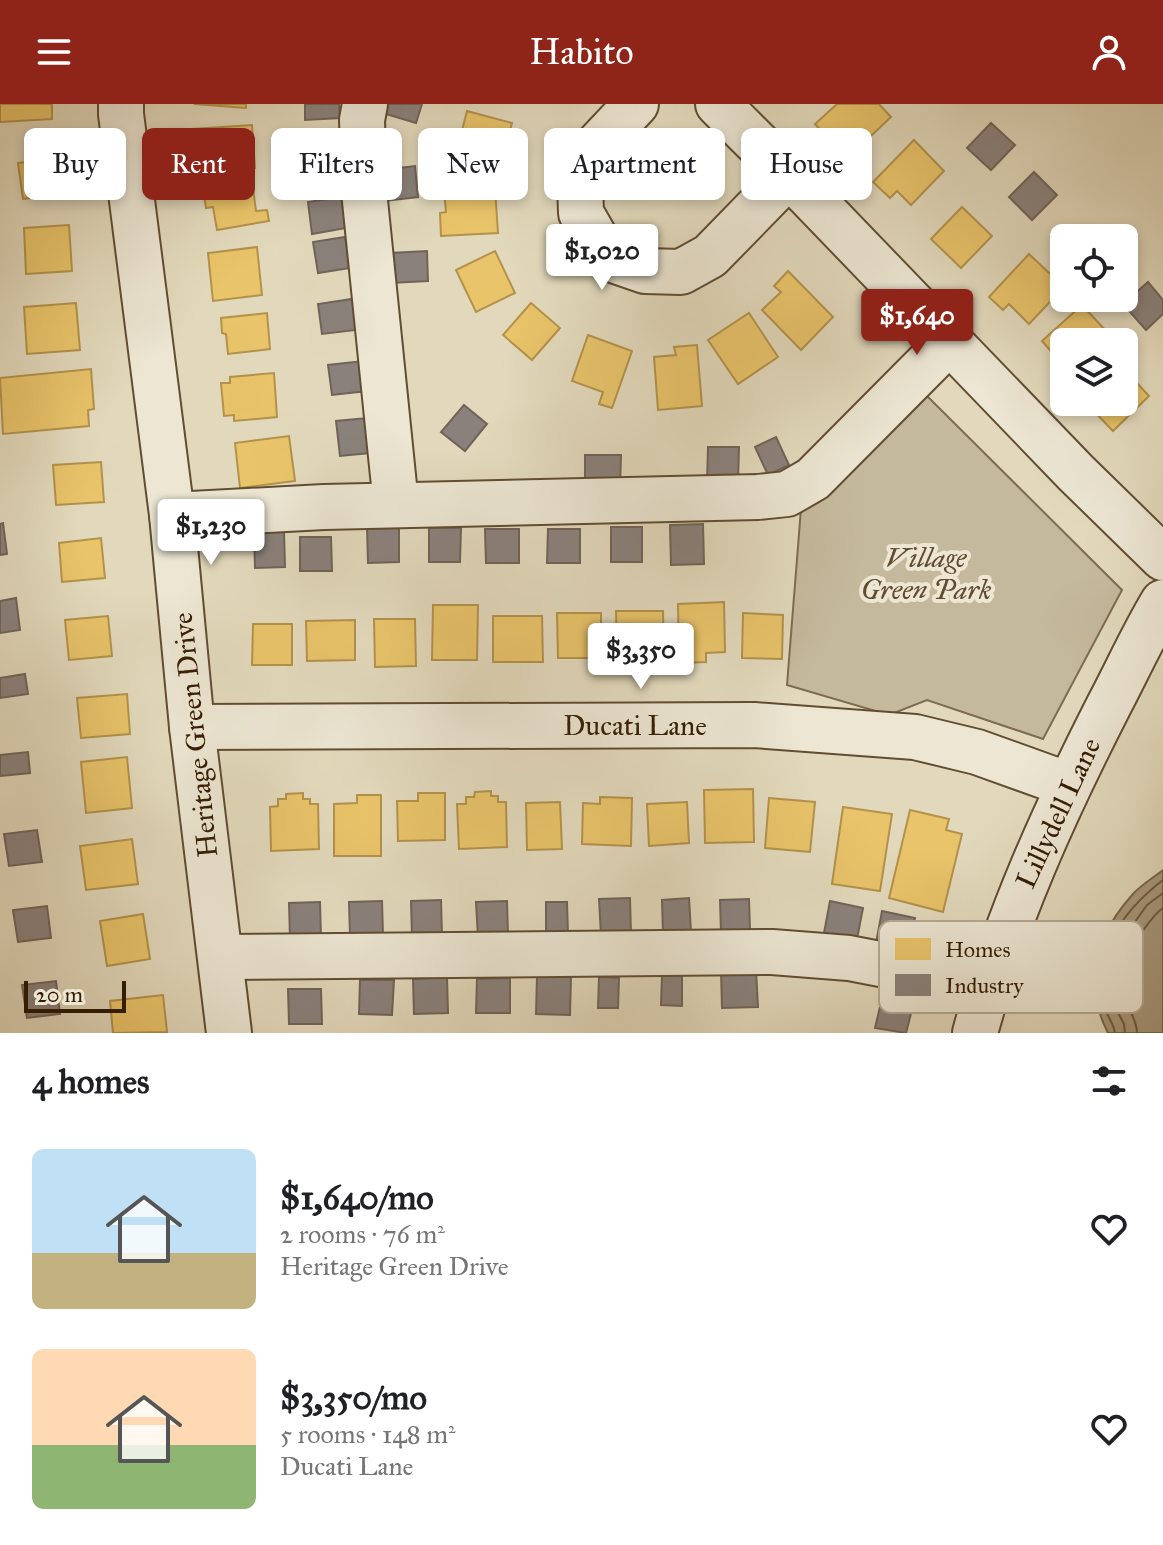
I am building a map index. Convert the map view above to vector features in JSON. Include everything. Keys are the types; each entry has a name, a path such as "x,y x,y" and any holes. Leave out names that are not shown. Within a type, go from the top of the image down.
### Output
{"street":[{"name":"Heritage Green Drive","path":"121,104 172,515 192,727 229,1033"},
{"path":"365,104 362,120 364,191 396,505"},
{"path":"636,104 588,155 580,183 581,213 597,241 616,261 645,271 681,272 710,256 765,200"},
{"path":"718,104 742,128"},
{"path":"813,200 1076,473 1163,558"},
{"path":"172,515 324,507 787,494 813,479 949,342"},
{"name":"Lillydell Lane","path":"1011,921 1069,785 1163,602"},
{"name":"Ducati Lane","path":"192,727 754,725 847,731 915,737 946,744 1069,785"},
{"path":"221,957 772,952 849,958 879,964"},
{"name":"Lillydell Lane","path":"975,1033 980,1013"}],"green space":[{"name":"Village Green Park","path":"919,388 1122,590 1043,739 927,700 889,715 787,685 802,496"}],"water":[{"path":"1163,870 1163,1033 1108,1033 1100,1013 1143,1013 1143,921 1113,921 1143,885"}],"building: Homes":[{"path":"0,104 52,104 52,119 0,122"},
{"path":"194,104 246,104 246,108"},
{"path":"837,104 879,104 891,117 872,135 872,128 819,128 815,124"},
{"path":"467,111 512,123 511,128 463,128"},
{"path":"252,125 252,128 208,128"},
{"path":"914,140 944,171 911,205 897,191 890,198 873,182"},
{"path":"24,162 24,199 23,199 18,163"},
{"path":"205,200 255,200 256,211 267,210 269,221 217,230 213,207 206,208"},
{"path":"445,200 496,200 498,233 441,236 440,213 446,212"},
{"path":"962,207 992,236 961,268 931,239"},
{"path":"69,225 72,271 26,274 24,228"},
{"path":"257,247 262,295 213,301 208,253"},
{"path":"495,251 515,293 476,312 456,270"},
{"path":"1029,254 1050,274 1050,302 1029,324 1009,304 1003,310 989,297"},
{"path":"788,271 833,317 801,350 762,310 781,292 774,286"},
{"path":"76,303 80,350 27,354 24,307"},
{"path":"531,303 560,328 532,360 503,335"},
{"path":"1074,312 1088,312 1103,328 1056,328"},
{"path":"267,313 270,349 228,354 221,318"},
{"path":"749,313 778,357 738,384 708,340"},
{"path":"1050,334 1050,350 1042,341"},
{"path":"588,335 632,351 612,408 599,404 603,392 572,381"},
{"path":"697,345 702,406 658,410 654,357 676,355 674,347"},
{"path":"91,369 94,409 88,410 89,426 3,434 0,378"},
{"path":"274,373 277,417 234,421 234,415 224,416 221,383 230,383 230,377"},
{"path":"1138,384 1149,396 1138,407"},
{"path":"1099,416 1128,416 1113,431"},
{"path":"289,436 295,481 240,488 235,443"},
{"path":"101,462 104,502 56,505 53,465"},
{"path":"101,538 105,578 62,582 59,543"},
{"path":"724,602 725,652 706,653 706,662 679,663 678,604"},
{"path":"433,605 478,605 477,660 432,660"},
{"path":"616,611 663,611 664,657 617,657"},
{"path":"557,613 601,613 601,658 558,658"},
{"path":"743,613 783,615 782,659 742,658"},
{"path":"108,616 112,656 69,660 65,620"},
{"path":"493,616 542,616 543,662 493,662"},
{"path":"374,619 415,619 416,666 375,667"},
{"path":"355,620 355,660 307,661 306,621"},
{"path":"253,624 292,624 292,665 252,665"},
{"path":"127,694 130,734 81,738 77,698"},
{"path":"127,757 132,808 86,813 81,762"},
{"path":"753,789 754,842 705,843 704,790"},
{"path":"491,791 491,796 498,796 498,802 506,802 507,847 459,849 457,804 466,804 466,797 474,797 475,792"},
{"path":"303,793 303,799 310,799 310,804 318,804 319,849 271,851 270,807 278,806 278,799 286,799 286,794"},
{"path":"418,793 445,793 445,840 398,841 397,801 418,801"},
{"path":"357,795 381,795 381,856 334,856 334,804 357,803"},
{"path":"600,797 632,798 631,846 582,844 583,803 600,804"},
{"path":"769,798 815,802 810,852 765,848"},
{"path":"560,802 562,849 527,850 526,803"},
{"path":"687,802 689,843 649,846 647,804"},
{"path":"843,807 892,814 880,891 832,884"},
{"path":"910,810 949,819 946,830 962,834 943,912 889,898"},
{"path":"132,839 138,884 86,890 80,846"},
{"path":"143,914 150,959 107,966 100,921"},
{"path":"163,995 167,1032 113,1033 110,1001"}],"building: Industry":[{"path":"305,104 339,104 340,118 305,120"},
{"path":"386,104 422,104 416,123 383,113"},
{"path":"991,123 1015,145 991,170 967,148"},
{"path":"415,166 418,197 402,199 402,168"},
{"path":"1034,172 1057,195 1032,220 1009,197"},
{"path":"341,200 346,228 312,234 308,202"},
{"path":"345,237 350,268 318,273 313,242"},
{"path":"427,251 428,281 391,283 390,253"},
{"path":"1148,282 1163,300 1163,314 1146,330 1130,312 1138,312 1138,291"},
{"path":"352,299 356,330 322,334 318,304"},
{"path":"363,361 367,391 332,395 328,365"},
{"path":"464,405 487,424 465,451 441,432"},
{"path":"367,418 370,453 340,456 336,421"},
{"path":"776,437 789,465 768,475 755,447"},
{"path":"708,447 739,447 738,482 707,482"},
{"path":"585,455 621,455 620,488 585,488"},
{"path":"3,523 7,554 0,555 0,524"},
{"path":"703,524 704,564 671,565 670,525"},
{"path":"611,527 642,527 642,562 611,562"},
{"path":"367,528 399,528 399,562 368,563"},
{"path":"429,528 461,528 460,562 429,562"},
{"path":"485,529 519,529 519,563 486,563"},
{"path":"548,529 580,529 580,563 547,563"},
{"path":"284,531 285,567 255,568 254,532"},
{"path":"300,537 331,537 332,571 300,571"},
{"path":"16,598 20,630 0,633 0,601"},
{"path":"25,674 28,694 0,698 0,678"},
{"path":"28,752 30,773 0,776 0,755"},
{"path":"37,830 42,862 9,866 4,834"},
{"path":"630,898 631,934 601,935 599,899"},
{"path":"689,898 691,932 663,934 662,900"},
{"path":"749,899 750,931 721,933 720,900"},
{"path":"441,900 442,935 412,937 411,901"},
{"path":"382,901 383,935 350,936 349,902"},
{"path":"507,901 508,936 478,938 476,902"},
{"path":"830,901 863,908 857,939 824,933"},
{"path":"320,902 321,938 290,939 289,903"},
{"path":"546,902 567,902 568,934 546,934"},
{"path":"47,906 51,938 18,942 13,910"},
{"path":"882,911 915,918 914,921 880,921"},
{"path":"756,970 758,1007 722,1008 721,971"},
{"path":"662,975 682,975 682,1006 661,1005"},
{"path":"447,977 448,1013 414,1014 413,979"},
{"path":"537,977 571,977 570,1015 536,1014"},
{"path":"599,977 619,978 618,1008 598,1008"},
{"path":"510,978 510,1013 476,1013 477,979"},
{"path":"360,980 394,980 392,1015 359,1014"},
{"path":"56,981 60,1014 27,1018 22,985"},
{"path":"288,989 321,989 322,1024 289,1024"},
{"path":"879,1011 911,1013 906,1033 875,1028"}]}
